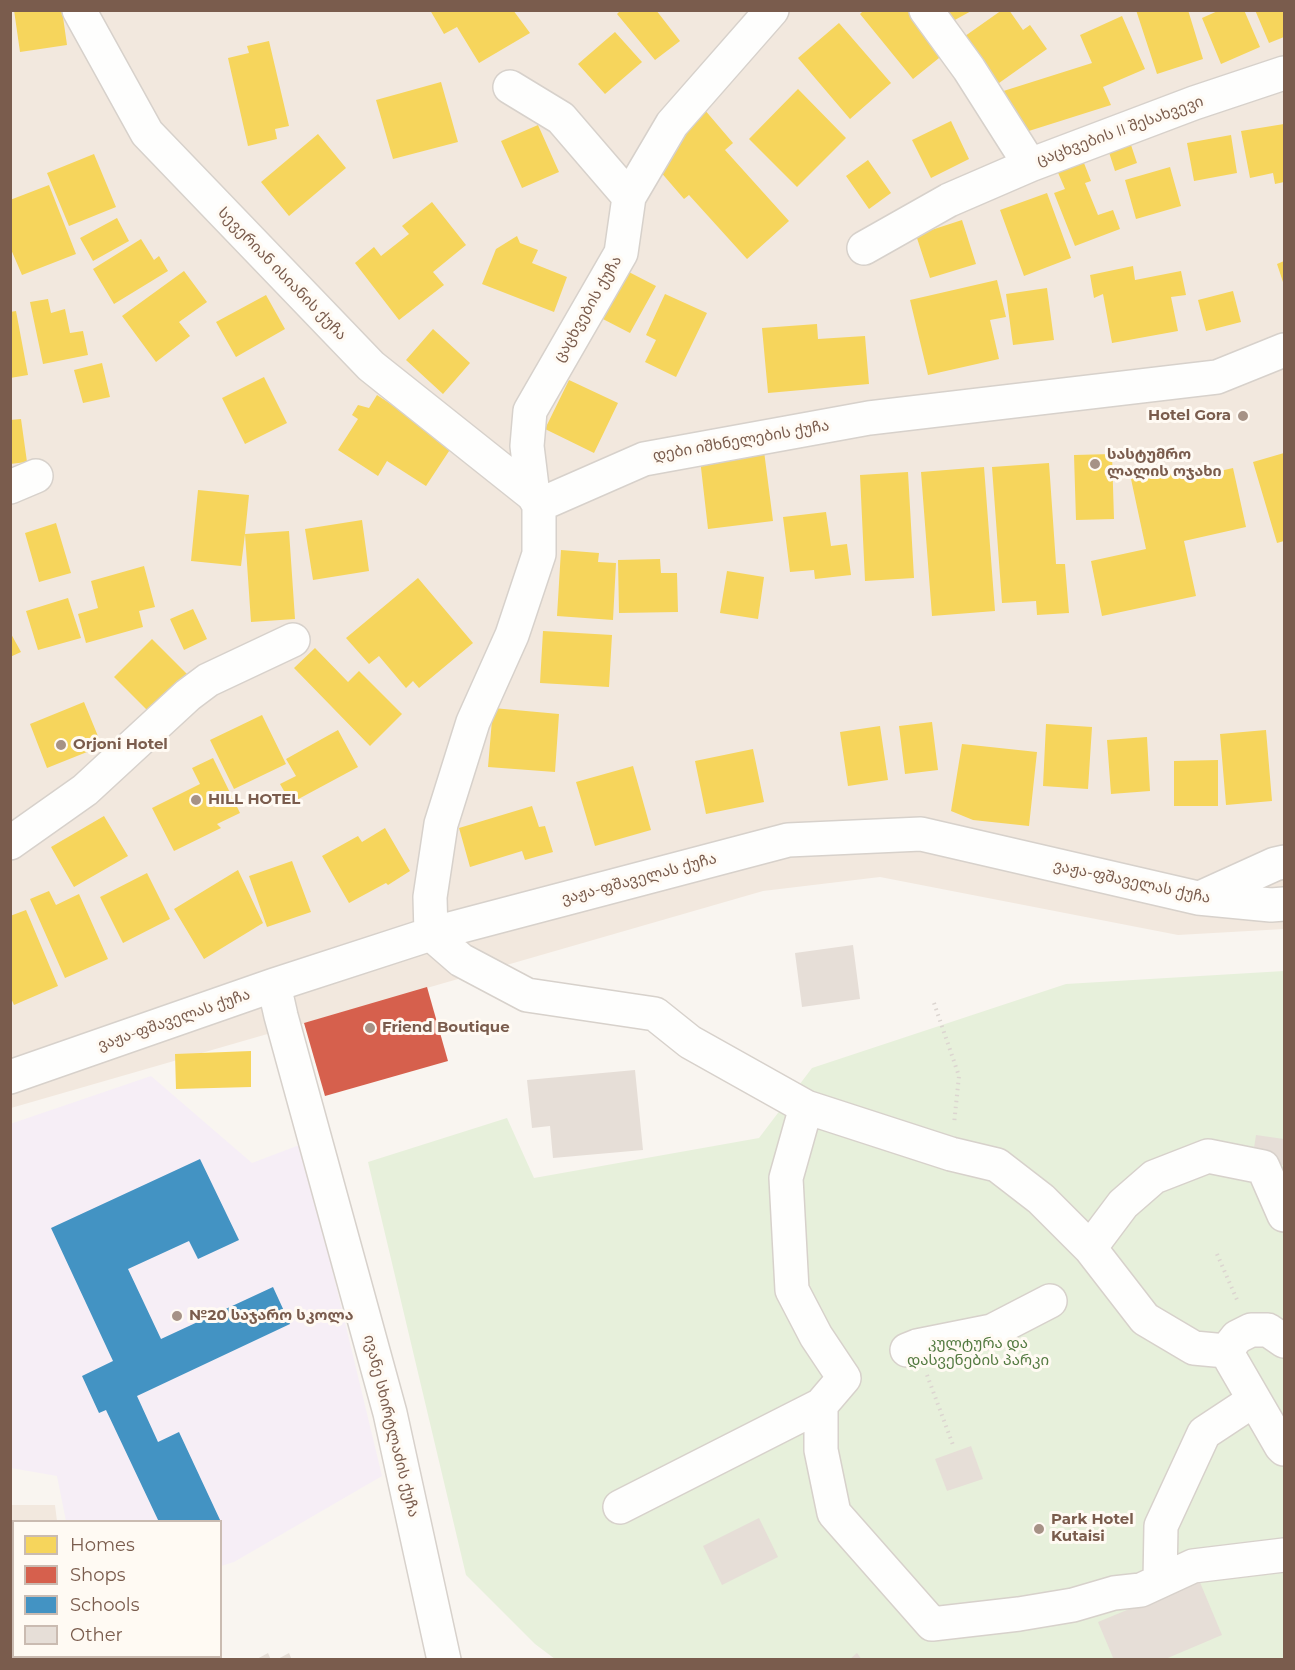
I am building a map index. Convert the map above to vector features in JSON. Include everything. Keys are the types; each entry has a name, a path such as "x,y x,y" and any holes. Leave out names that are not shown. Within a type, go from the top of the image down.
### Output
{"street":[{"name":"სევერიან ისიანის ქუჩა","path":"79,10 147,133 371,366 536,500"},
{"name":"ცაცხვების ქუჩა","path":"536,500 526,446 530,411 621,253 629,197 672,124 772,10"},
{"name":"ცაცხვების II შესახვევი","path":"926,10 969,69 1030,165 1194,103 1284,73"},
{"path":"510,87 561,118 629,197"},
{"path":"864,248 949,200 1030,165"},
{"name":"დები იშხნელების ქუჩა","path":"536,500 644,459 869,418 1217,377 1284,350"},
{"path":"536,500 539,554 512,635 473,722 441,824 430,897 431,934 461,960 527,995 655,1014 690,1042 807,1107 951,1155 997,1165 1041,1199 1090,1248 1145,1319 1194,1348 1226,1351"},
{"path":"10,843 85,790 188,695 208,681 293,640"},
{"name":"ვაჟა-ფშაველას ქუჩა","path":"10,1077 274,985 431,934 788,840 921,834 1198,898 1270,905 1284,904"},
{"path":"1198,898 1284,862"},
{"name":"ივანე სხირტლაძის ქუჩა","path":"274,985 390,1413 444,1659"},
{"path":"620,1507 821,1406 844,1378 816,1336 792,1290 786,1178 807,1107"},
{"path":"1090,1248 1124,1204 1154,1177 1208,1156 1263,1167 1284,1215"},
{"path":"912,1348 992,1331 1050,1301"},
{"path":"1226,1351 1237,1337 1251,1330 1268,1330 1284,1341"},
{"path":"1226,1351 1284,1449"},
{"path":"1160,1581 1161,1526 1204,1433 1254,1400"},
{"path":"821,1406 821,1450 834,1513 932,1624 1073,1605 1114,1593 1141,1590 1193,1566 1284,1555"}],"path":[{"path":"934,1003 959,1077 951,1155"},
{"path":"1217,1254 1251,1330"},
{"path":"912,1348 953,1445"}],"shaded area":[{"path":"11,11 1284,11 1284,929 1178,935 880,877 763,891 11,1108"},
{"name":"№20 საჯარო სკოლა","path":"151,1076 252,1163 302,1144 382,1476 234,1562 222,1566 222,1520 66,1520 57,1476 11,1468 10,1124"},
{"path":"11,1505 55,1505 57,1520 12,1520 12,1658 73,1659 11,1660"}],"green space":[{"name":"კულტურა და დასვენების პარკი","path":"1284,971 1284,1659 555,1659 535,1644 466,1575 368,1162 507,1118 534,1178 759,1138 812,1068 1066,984"}],"building: Homes":[{"path":"14,10 62,10 67,45 20,52"},
{"path":"430,10 513,10 530,33 479,63 457,27 444,34"},
{"path":"621,10 656,10 680,41 655,60 617,14"},
{"path":"864,10 908,10 944,54 913,79 860,14"},
{"path":"947,10 973,10 953,21"},
{"path":"1002,10 1009,10 1023,30 1030,25 1047,49 992,88 958,41"},
{"path":"1136,10 1188,10 1203,59 1157,74"},
{"path":"1220,10 1244,10 1260,47 1221,64 1202,18"},
{"path":"1255,10 1284,10 1284,37 1269,43"},
{"path":"1122,16 1145,69 1103,87 1111,105 1013,136 994,94 1092,63 1080,35"},
{"path":"839,23 891,83 850,119 798,58"},
{"path":"615,32 642,62 605,94 578,64"},
{"path":"269,41 289,126 275,129 277,139 248,146 228,58 249,53 247,46"},
{"path":"441,82 458,142 393,159 376,100"},
{"path":"798,89 846,138 797,187 749,139"},
{"path":"704,109 733,143 725,150 789,221 747,259 689,195 684,199 659,170 669,151"},
{"path":"951,121 969,159 931,178 912,140"},
{"path":"1284,124 1284,182 1275,184 1273,173 1250,178 1241,131"},
{"path":"538,125 559,172 522,188 501,141"},
{"path":"318,134 346,168 289,216 261,182"},
{"path":"1231,135 1237,173 1194,181 1187,143"},
{"path":"1128,136 1137,163 1115,171 1106,143"},
{"path":"94,154 116,207 69,226 47,173"},
{"path":"1082,158 1091,181 1085,183 1098,215 1113,210 1120,229 1075,246 1054,193 1065,189 1056,168"},
{"path":"868,160 891,193 869,209 846,176"},
{"path":"1170,167 1181,206 1136,219 1125,180"},
{"path":"49,185 76,254 22,275 10,247 10,200"},
{"path":"1047,193 1071,258 1024,276 1000,210"},
{"path":"432,202 466,245 433,272 444,285 399,320 355,263 374,247 381,256 409,234 402,226"},
{"path":"117,218 129,241 93,261 80,238"},
{"path":"962,220 976,264 930,278 916,235"},
{"path":"517,236 520,243 538,250 532,263 567,277 554,312 482,284 496,249"},
{"path":"141,239 154,260 159,256 168,271 114,304 93,269"},
{"path":"1284,261 1284,285 1277,264"},
{"path":"1133,266 1135,280 1181,271 1186,295 1171,297 1178,331 1112,343 1103,294 1094,298 1090,275"},
{"path":"625,270 656,286 630,333 599,317"},
{"path":"184,271 207,302 179,322 190,336 156,362 122,316"},
{"path":"997,280 1006,317 990,320 999,359 928,375 910,300"},
{"path":"1047,288 1054,340 1013,345 1006,294"},
{"path":"1233,291 1241,322 1206,331 1198,300"},
{"path":"665,294 707,313 676,377 645,362 656,340 646,335"},
{"path":"266,295 285,329 236,357 216,322"},
{"path":"48,299 51,313 65,309 70,333 83,331 88,355 43,364 30,302"},
{"path":"16,311 28,375 10,378 10,312"},
{"path":"817,324 818,339 865,336 869,384 768,393 762,328"},
{"path":"433,329 470,363 443,394 406,360"},
{"path":"102,363 110,397 83,403 74,370"},
{"path":"264,377 287,423 245,444 222,398"},
{"path":"569,380 618,403 594,453 545,429"},
{"path":"377,395 453,445 426,486 387,461 378,476 338,450 358,419 352,415 358,405 369,408"},
{"path":"21,419 27,462 10,464 10,420"},
{"path":"764,451 773,521 708,529 700,459"},
{"path":"1284,453 1284,541 1277,543 1253,462"},
{"path":"1112,454 1114,519 1076,520 1074,455"},
{"path":"1049,463 1056,564 1065,564 1069,613 1037,615 1036,601 1002,603 992,467"},
{"path":"1192,466 1194,477 1233,468 1246,527 1184,541 1196,596 1102,616 1091,561 1146,549 1131,479"},
{"path":"984,467 995,611 932,616 921,472"},
{"path":"908,472 914,578 865,581 860,475"},
{"path":"198,490 249,495 241,566 191,561"},
{"path":"826,512 831,546 847,544 851,575 815,579 814,570 790,572 783,517"},
{"path":"362,520 369,571 313,580 305,529"},
{"path":"56,523 71,573 39,582 25,533"},
{"path":"289,531 295,619 251,622 245,534"},
{"path":"561,550 599,553 598,562 616,563 613,620 557,616"},
{"path":"660,559 661,573 677,573 678,612 619,613 618,560"},
{"path":"144,566 155,607 139,611 143,627 86,643 78,614 98,608 91,581"},
{"path":"727,571 764,577 758,619 720,613"},
{"path":"418,578 473,643 419,688 413,681 406,688 379,656 369,664 346,638"},
{"path":"68,598 81,638 38,650 26,611"},
{"path":"193,609 207,639 184,650 170,619"},
{"path":"543,631 612,635 609,687 540,683"},
{"path":"10,632 21,652 10,657"},
{"path":"152,639 192,679 154,717 114,677"},
{"path":"315,648 348,682 359,671 402,714 370,746 294,668"},
{"path":"84,702 102,746 47,768 30,724"},
{"path":"493,708 559,714 555,772 488,767"},
{"path":"262,715 286,764 234,789 210,740"},
{"path":"932,722 938,770 905,774 899,726"},
{"path":"1046,724 1092,727 1088,789 1043,786"},
{"path":"880,726 888,780 848,786 840,732"},
{"path":"338,730 358,767 291,803 280,784 296,776 286,759"},
{"path":"1266,730 1272,801 1226,805 1220,734"},
{"path":"1147,737 1150,791 1111,794 1107,740"},
{"path":"962,744 1037,752 1029,826 973,820 951,811"},
{"path":"753,749 764,802 706,814 695,761"},
{"path":"213,758 240,813 217,824 221,828 174,851 152,808 200,784 192,768"},
{"path":"1218,760 1218,806 1174,806 1174,761"},
{"path":"633,766 651,830 595,846 576,782"},
{"path":"532,806 539,827 545,826 553,852 525,860 522,851 470,867 459,828"},
{"path":"104,816 128,856 74,887 51,847"},
{"path":"385,828 410,871 388,885 386,883 349,903 322,856 358,836 362,842"},
{"path":"292,861 311,912 267,927 249,876"},
{"path":"238,870 263,923 204,959 174,909"},
{"path":"147,873 170,919 123,943 100,897"},
{"path":"49,891 56,905 79,894 108,959 65,978 30,899"},
{"path":"26,910 58,986 14,1005 10,996 10,916"},
{"path":"251,1051 251,1087 176,1089 175,1054"},
{"path":"10,1653 12,1653 12,1658 31,1658 31,1660 10,1660"}],"building: Shops":[{"path":"427,987 448,1061 325,1096 304,1023"}],"building: Schools":[{"path":"200,1159 239,1240 198,1259 189,1241 128,1269 161,1339 273,1287 290,1324 137,1396 158,1442 179,1432 220,1520 158,1520 106,1410 99,1413 82,1376 113,1361 51,1228"}],"building: Other":[{"path":"853,945 860,999 802,1007 795,953"},
{"path":"635,1070 643,1150 553,1158 550,1126 532,1128 527,1080"},
{"path":"1256,1135 1284,1139 1284,1165 1252,1161"},
{"path":"971,1446 983,1479 947,1491 935,1459"},
{"path":"759,1518 778,1557 722,1585 703,1546"},
{"path":"1199,1580 1222,1635 1163,1660 1114,1660 1098,1622"},
{"path":"268,1653 271,1660 255,1660"},
{"path":"289,1653 292,1660 276,1660"},
{"path":"857,1653 862,1660 849,1660"}],"place":[{"name":"Hotel Gora","path":"1243,416"},
{"name":"სასტუმრო ლალის ოჯახი","path":"1095,464"},
{"name":"Orjoni Hotel","path":"61,745"},
{"name":"HILL HOTEL","path":"196,800"},
{"name":"Friend Boutique","path":"370,1028"},
{"name":"№20 საჯარო სკოლა","path":"177,1316"},
{"name":"Park Hotel Kutaisi","path":"1039,1529"}]}
